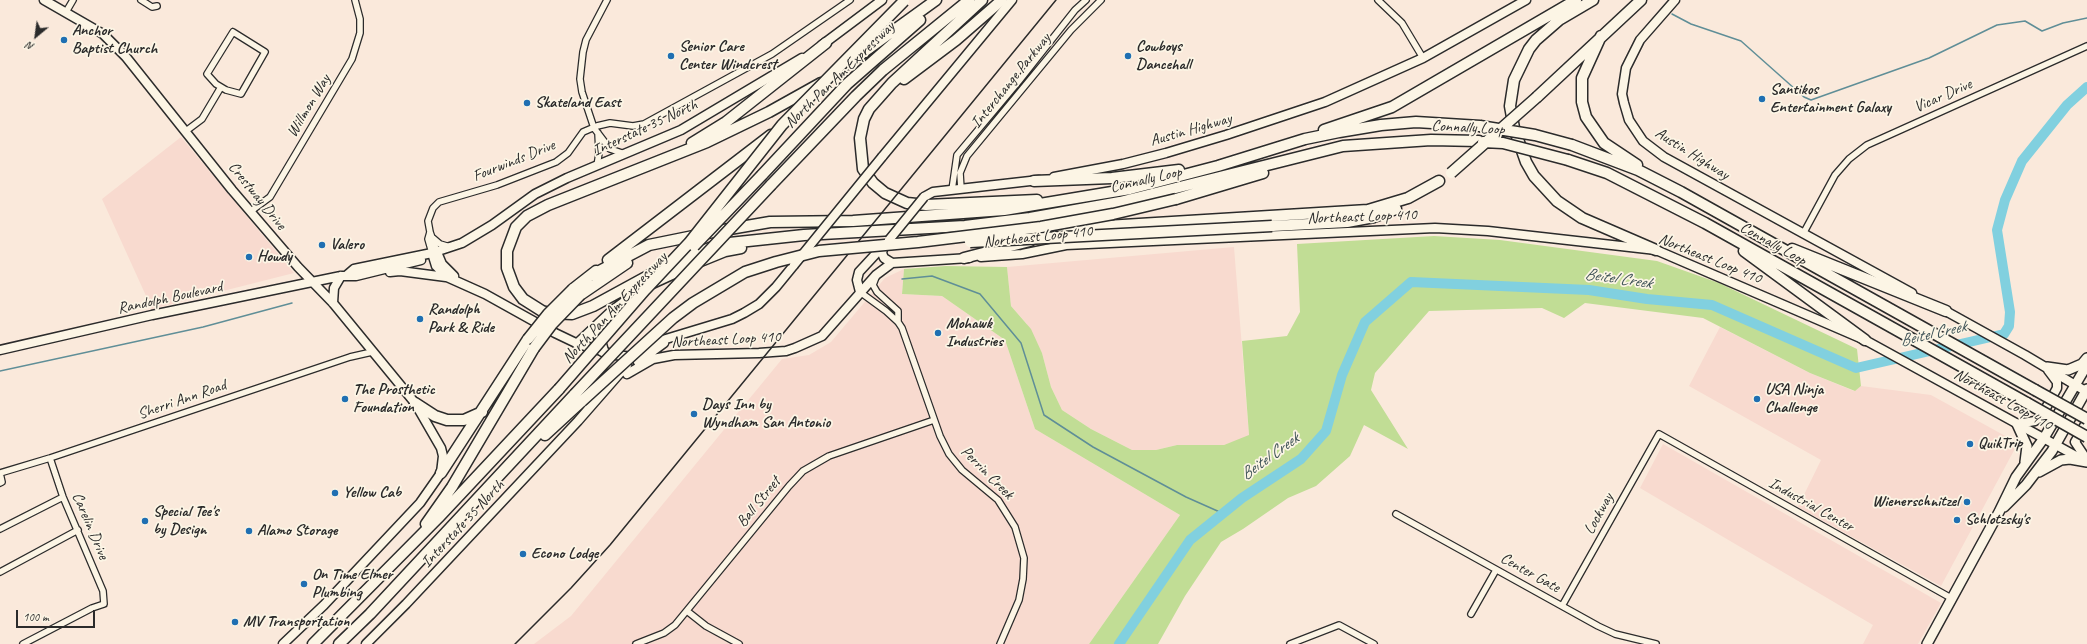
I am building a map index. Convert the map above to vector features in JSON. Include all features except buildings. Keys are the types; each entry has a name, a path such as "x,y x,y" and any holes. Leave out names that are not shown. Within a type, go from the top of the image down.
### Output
{"highway":[{"path":"442,473 482,412 531,344 552,324 576,292 592,275 609,260 750,153 782,125 905,0"},
{"path":"784,238 720,244 670,264 582,311 561,314 549,313 535,308 523,299 512,283 506,259 508,245 512,235 521,220 534,212 721,135 810,90 867,52 936,0"},
{"name":"North Pan Am Expressway","path":"313,644 418,538 800,133 865,68 945,0"},
{"name":"North Pan Am Expressway","path":"339,644 460,517 578,397 772,185 856,96 883,70 969,0"},
{"path":"982,0 888,86 869,109 864,119 860,138 864,169 873,183 898,200 926,205 1029,200 1055,202"},
{"path":"869,109 898,84 956,40 1002,0"},
{"path":"1290,144 1337,125 1392,107 1576,0"},
{"path":"1593,0 1559,20 1536,40 1529,49 1514,80 1510,106 1514,128 1526,162 1544,190 1582,218 1656,250"},
{"path":"918,242 995,241 1325,224 1374,217 1414,200 1451,173 1537,97 1641,0"},
{"path":"1601,36 1582,78 1582,102 1588,123 1604,143 1681,192"},
{"path":"670,157 726,122 826,42"},
{"name":"Connally Loop","path":"1055,202 1130,188 1218,166 1290,144 1332,134 1381,125 1416,122 1480,126 1535,135 1572,145 1638,170 1681,192 1742,228 1920,325 2087,420"},
{"path":"559,389 645,290 689,243 782,125"},
{"name":"Connally Loop","path":"784,238 837,233 965,226 1072,211 1120,202 1343,146 1431,140 1503,143 1568,160 1608,173 1705,223 2087,437"},
{"path":"578,397 679,313 709,292 745,272 819,251 918,242 1041,227 1113,214 1176,199 1242,180 1314,154"},
{"path":"1034,180 1112,178 1218,166"},
{"path":"837,233 1074,229 1368,210 1408,198 1439,181"},
{"path":"592,275 649,246 770,222 853,221 981,212 1055,202"},
{"path":"1705,223 1865,340"},
{"path":"1742,228 1946,311"},
{"path":"964,258 1074,229"},
{"path":"578,344 624,302 650,284 725,251 784,238"},
{"path":"576,292 659,246 682,239"},
{"path":"602,322 598,334 603,351"},
{"path":"418,538 455,481 531,344"},
{"path":"415,404 435,416 447,420 464,420 482,412"}],"main road":[{"name":"Crestway Drive","path":"44,0 103,34 115,46 251,212 313,283 333,303 415,404 441,448 443,456 442,473"},
{"name":"Interstate 35 North","path":"435,250 450,247 474,236 535,194 681,130 826,42 882,0"},
{"name":"Interstate 35 North","path":"366,644 411,599 578,421 634,357 648,346 732,319 759,304 776,287 1012,0"},
{"name":"Austin Highway","path":"860,292 856,280 859,272 886,243 924,197 933,192 1034,180 1123,164 1226,135 1325,102 1423,58 1526,0"},
{"name":"Austin Highway","path":"1674,0 1640,40 1626,68 1622,94 1629,120 1643,141 1664,158 1803,234"},
{"name":"Northeast Loop 410","path":"628,374 654,358 680,355 786,351 803,345 822,336 876,275 892,263 1022,254 1066,245 1435,228 1488,231 1656,250 1865,340 2087,461"},
{"path":"1803,234 1959,318 2087,391 2056,445 2033,476 1999,512"},
{"path":"886,243 884,258 892,263"},
{"path":"435,250 436,266 447,277"},
{"path":"435,250 442,264 460,282"},
{"name":"Randolph Boulevard","path":"344,276 354,268 435,250"},
{"name":"Randolph Boulevard","path":"0,350 152,316 344,276 366,274 424,260 435,250"},
{"path":"366,274 400,272 447,277 460,282 578,344 615,355 634,357"},
{"path":"333,303 334,288 344,276"},
{"name":"Interstate 35 North","path":"578,421 628,374 633,366 673,337"},
{"path":"2047,368 2068,370 2082,364 2087,358"},
{"path":"1927,644 1999,512 2016,477 2044,438 2087,365"},
{"path":"2025,464 2027,446 2017,424 2036,421 2041,417 2056,391 2057,382 2047,368"},
{"path":"2087,420 2075,442 2087,461"},
{"path":"2033,476 2061,460 2070,459 2087,461"},
{"path":"283,644 324,606 395,532 420,503 442,473"}],"street":[{"path":"66,12 73,0"},
{"path":"141,0 152,7 157,6"},
{"name":"Willmon Way","path":"251,212 270,197 355,53 360,26 355,0"},
{"path":"607,0 586,40 581,64 580,79 582,92 594,128 610,149 625,154"},
{"name":"Fourwinds Drive","path":"435,250 428,221 430,214 439,202 497,185 556,162 568,153 583,132 610,123 633,126 649,122 772,54 850,0"},
{"name":"Interchange Parkway","path":"952,190 957,154 1019,81 1075,10 1086,0"},
{"name":"Interchange Parkway","path":"961,189 960,172 968,156 1071,30 1101,0"},
{"path":"1378,0 1402,23 1423,58"},
{"path":"233,32 265,52 241,94 221,87 207,74 233,32"},
{"name":"Vicar Drive","path":"1803,234 1835,175 1849,159 1867,145 2087,46"},
{"path":"186,131 202,119 221,87"},
{"path":"597,166 600,153 598,133"},
{"name":"Fourwinds Drive","path":"430,232 428,239 435,250"},
{"path":"433,238 440,244 450,247"},
{"name":"Perrin Creek","path":"876,275 873,285 877,292 898,311 898,322"},
{"name":"Perrin Creek","path":"860,292 898,322 906,337 944,445 962,470 998,500 1010,517 1019,537 1024,569 1022,590 1000,644"},
{"name":"Sherri Ann Road","path":"0,473 50,458 350,356 372,352"},
{"name":"Ball Street","path":"636,644 671,629 803,471 829,456 934,420"},
{"name":"Industrial Center","path":"1659,434 1951,598"},
{"name":"Lockway","path":"1562,606 1659,434"},
{"name":"Carelin Drive","path":"23,644 92,608 104,604 103,591 63,497 50,458"},
{"path":"0,473 2,482 0,483"},
{"path":"0,529 63,497"},
{"name":"Center Gate","path":"1396,514 1615,634 1656,644"},
{"path":"0,572 78,530"},
{"path":"1471,614 1496,570"},
{"path":"687,611 706,626 739,644"},
{"path":"1290,644 1339,625 1374,644"}],"shaded area":[{"path":"181,137 294,273 152,309 102,199"},
{"path":"1234,247 1249,436 1224,445 1177,445 1156,450 1132,450 1091,429 1062,410 1051,387 1042,353 1026,323 1011,306 1007,267"},
{"path":"904,269 902,294 942,296 1005,340 1035,429 1180,515 1089,644 534,644 571,616 782,359 809,355 831,342 885,278"},
{"path":"1720,327 1810,373 1854,391 1861,386 1931,395 2018,443 1941,586 1798,507 1821,460 1689,386"},
{"path":"1663,444 1941,603 1918,644 1863,644 1873,625 1640,488"}],"green space":[{"path":"1434,236 1500,240 1657,261 1719,283 1857,349 1861,386 1855,391 1810,373 1703,318 1585,303 1564,318 1542,308 1429,311 1375,373 1371,390 1408,449 1364,425 1350,456 1316,486 1288,498 1243,529 1221,542 1185,596 1158,644 1089,644 1180,515 1035,429 1005,340 942,296 902,294 904,269 946,266 1007,267 1011,306 1031,329 1042,353 1051,387 1062,410 1091,429 1132,450 1156,450 1177,445 1224,445 1249,435 1242,341 1287,336 1300,312 1297,244"}],"waterway":[{"path":"1672,14 1691,24 1741,41 1804,97 1811,100 1929,58 1997,25 2025,21 2042,31 2063,23 2087,18"},
{"name":"Beitel Creek","path":"1119,644 1190,540 1242,498 1301,459 1326,431 1342,375 1365,322 1411,282 1589,290 1647,299 1712,305 1856,368 2004,334 2009,326 2010,312 1997,230 2005,200 2022,161 2067,105 2087,87"},
{"path":"902,279 932,276 980,294 1021,343 1044,415 1093,447 1186,497 1222,513"},
{"path":"0,371 203,327 292,303"}],"railway":[{"path":"515,644 571,588 610,545 1056,0"}],"place":[{"name":"Anchor Baptist Church","path":"64,40"},
{"name":"Senior Care Center Windcrest","path":"671,56"},
{"name":"Cowboys Dancehall","path":"1128,56"},
{"name":"Santikos Entertainment Galaxy","path":"1762,99"},
{"name":"Skateland East","path":"527,103"},
{"name":"Valero","path":"322,245"},
{"name":"Howdy","path":"249,257"},
{"name":"Randolph Park & Ride","path":"420,319"},
{"name":"Mohawk Industries","path":"938,333"},
{"name":"The Prosthetic Foundation","path":"345,399"},
{"name":"USA Ninja Challenge","path":"1757,399"},
{"name":"Days Inn by Wyndham San Antonio","path":"694,414"},
{"name":"QuikTrip","path":"1970,444"},
{"name":"Yellow Cab","path":"335,493"},
{"name":"Wienerschnitzel","path":"1967,502"},
{"name":"Schlotzsky's","path":"1957,520"},
{"name":"Special Tee's by Design","path":"145,521"},
{"name":"Alamo Storage","path":"249,531"},
{"name":"Econo Lodge","path":"523,554"},
{"name":"On Time Elmer Plumbing","path":"304,584"},
{"name":"MV Transportation","path":"235,622"}]}
